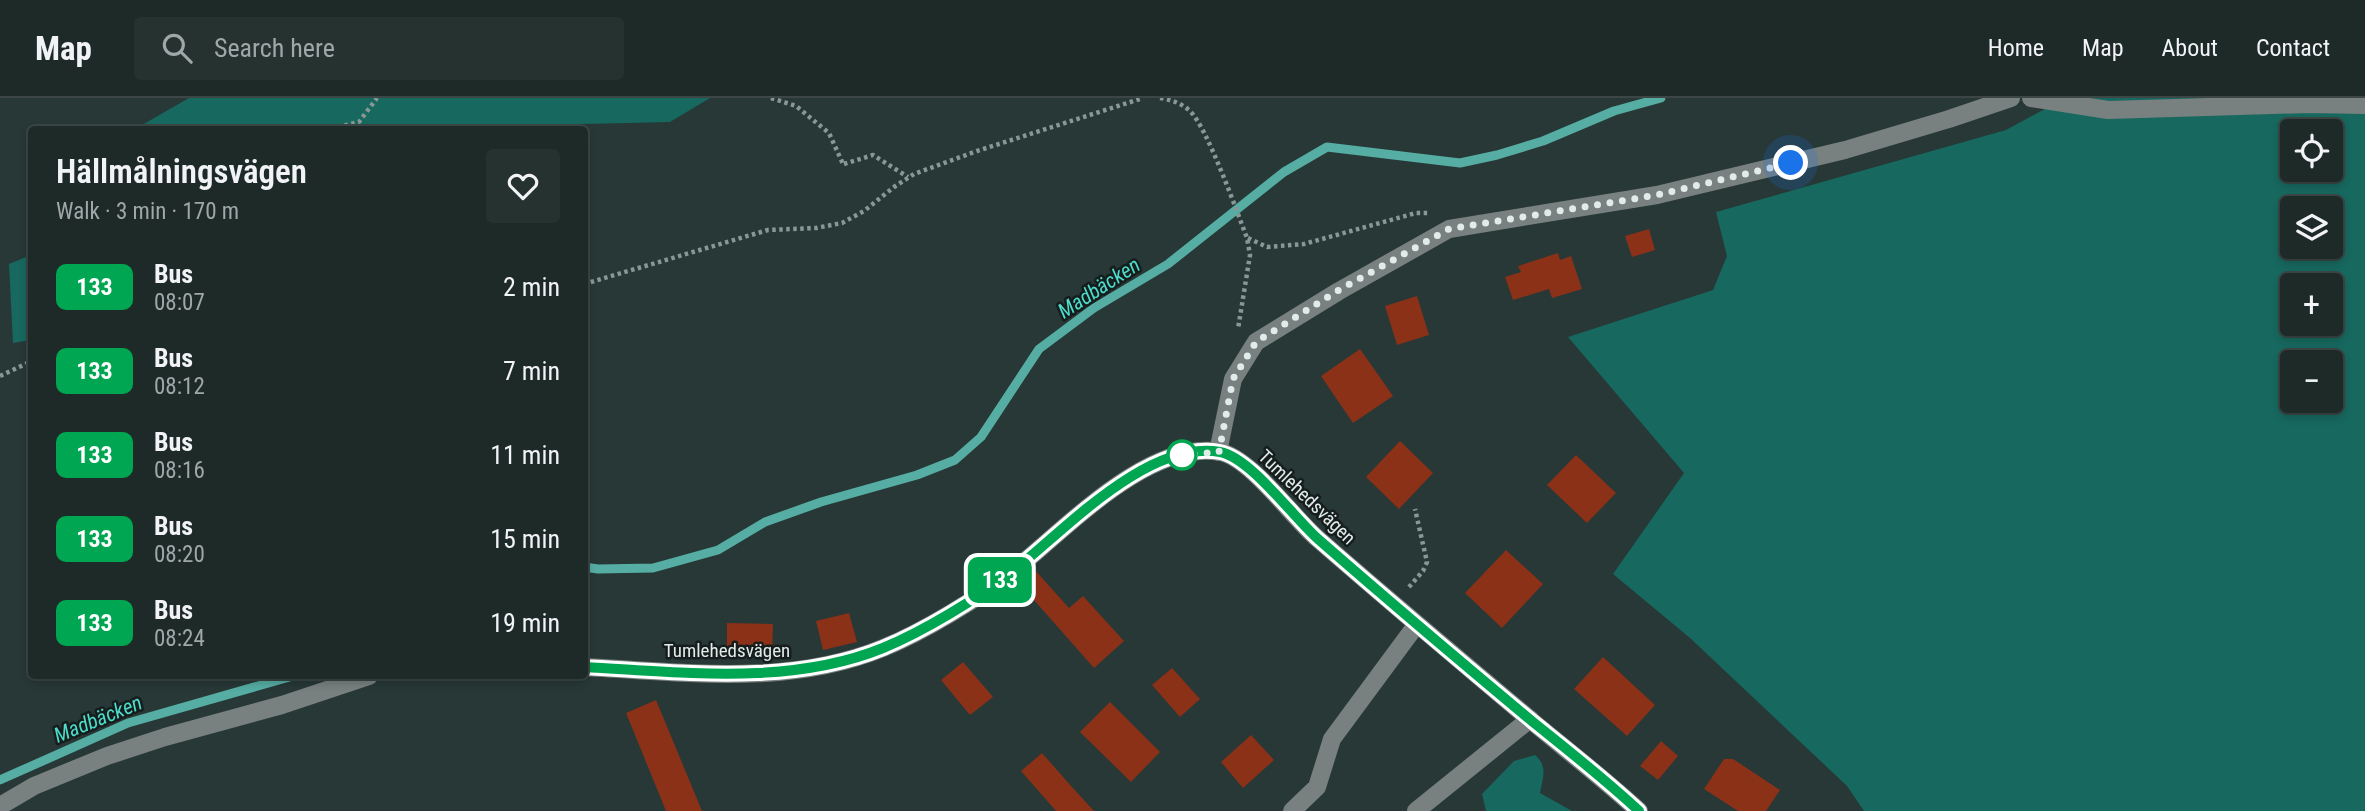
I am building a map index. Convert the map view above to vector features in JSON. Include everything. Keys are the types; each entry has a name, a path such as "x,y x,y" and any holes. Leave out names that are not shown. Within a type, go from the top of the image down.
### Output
{"street":[{"path":"1219,452 1233,379 1256,342 1339,290 1449,229 1657,195 1845,150 2011,98"},
{"path":"2031,98 2108,110 2308,104 2365,105"},
{"name":"Tumlehedsvägen","path":"588,667 766,674 844,662 885,648 967,602 1013,571 1073,517 1118,485 1156,464 1182,455 1219,452 1246,466 1308,530 1639,811"},
{"path":"1292,811 1317,787 1332,739 1417,624"},
{"path":"0,806 34,786 107,756 360,679"},
{"path":"1416,811 1530,719"}],"path":[{"path":"342,126 359,122 377,98"},
{"path":"771,98 796,106 828,133 843,164 873,155 908,177"},
{"path":"588,283 768,230 816,228 842,223 864,211 908,177 977,151 1143,98"},
{"path":"1160,98 1177,102 1192,112 1204,133 1247,238 1250,256 1236,341"},
{"path":"1247,238 1266,247 1304,244 1416,213 1440,214 1449,229"},
{"path":"0,376 28,362"},
{"path":"1393,604 1423,571 1427,562 1415,509"}],"green space":[{"path":"189,98 710,98 670,122 500,126 140,126"},
{"path":"2065,98 2365,98 2365,811 1864,811 1847,786 1690,638 1613,574 1684,473 1568,337 1713,290 1727,256 1716,212 2006,130"},
{"path":"28,256 28,340 13,343 9,264"},
{"path":"1535,755 1543,768 1540,793 1572,811 1486,811 1482,794 1514,761"}],"building":[{"path":"1649,229 1655,250 1632,257 1625,236"},
{"path":"1558,253 1560,260 1571,256 1582,289 1552,298 1549,289 1513,300 1505,277 1521,272 1518,266"},
{"path":"1417,296 1429,335 1397,345 1385,306"},
{"path":"1360,349 1393,396 1353,423 1321,376"},
{"path":"1400,441 1433,473 1399,509 1366,477"},
{"path":"1576,455 1616,493 1587,523 1547,485"},
{"path":"1506,550 1543,584 1502,628 1465,593"},
{"path":"1034,569 1069,608 1083,596 1124,641 1094,668 1018,582"},
{"path":"849,613 857,642 823,650 816,621"},
{"path":"727,623 773,624 772,655 727,653"},
{"path":"1603,657 1655,705 1627,736 1574,689"},
{"path":"963,662 993,697 970,715 941,680"},
{"path":"1172,668 1200,699 1180,717 1152,685"},
{"path":"656,700 702,811 666,811 626,713"},
{"path":"1110,702 1160,752 1131,782 1080,732"},
{"path":"1251,735 1274,760 1243,788 1221,762"},
{"path":"1661,741 1678,756 1658,780 1640,766"},
{"path":"1042,753 1094,811 1056,811 1021,771"},
{"path":"1724,759 1733,759 1780,790 1766,811 1738,811 1704,789"}],"waterway":[{"name":"Madbäcken","path":"588,568 653,568 718,550 765,522 821,502 917,475 955,460 981,437 1039,349 1094,308 1168,264 1284,172 1327,147 1460,163 1543,141 1614,111 1661,98"},
{"name":"Madbäcken","path":"0,780 128,723 282,679"}],"bus line":[{"name":"133","path":"588,667 766,674 844,662 885,648 967,602 1013,571 1073,517 1118,485 1156,464 1182,455 1219,452 1246,466 1308,530 1639,811"}],"route":[{"path":"1182,455 1219,452 1233,379 1256,342 1339,290 1449,229 1657,195 1791,163"}]}
